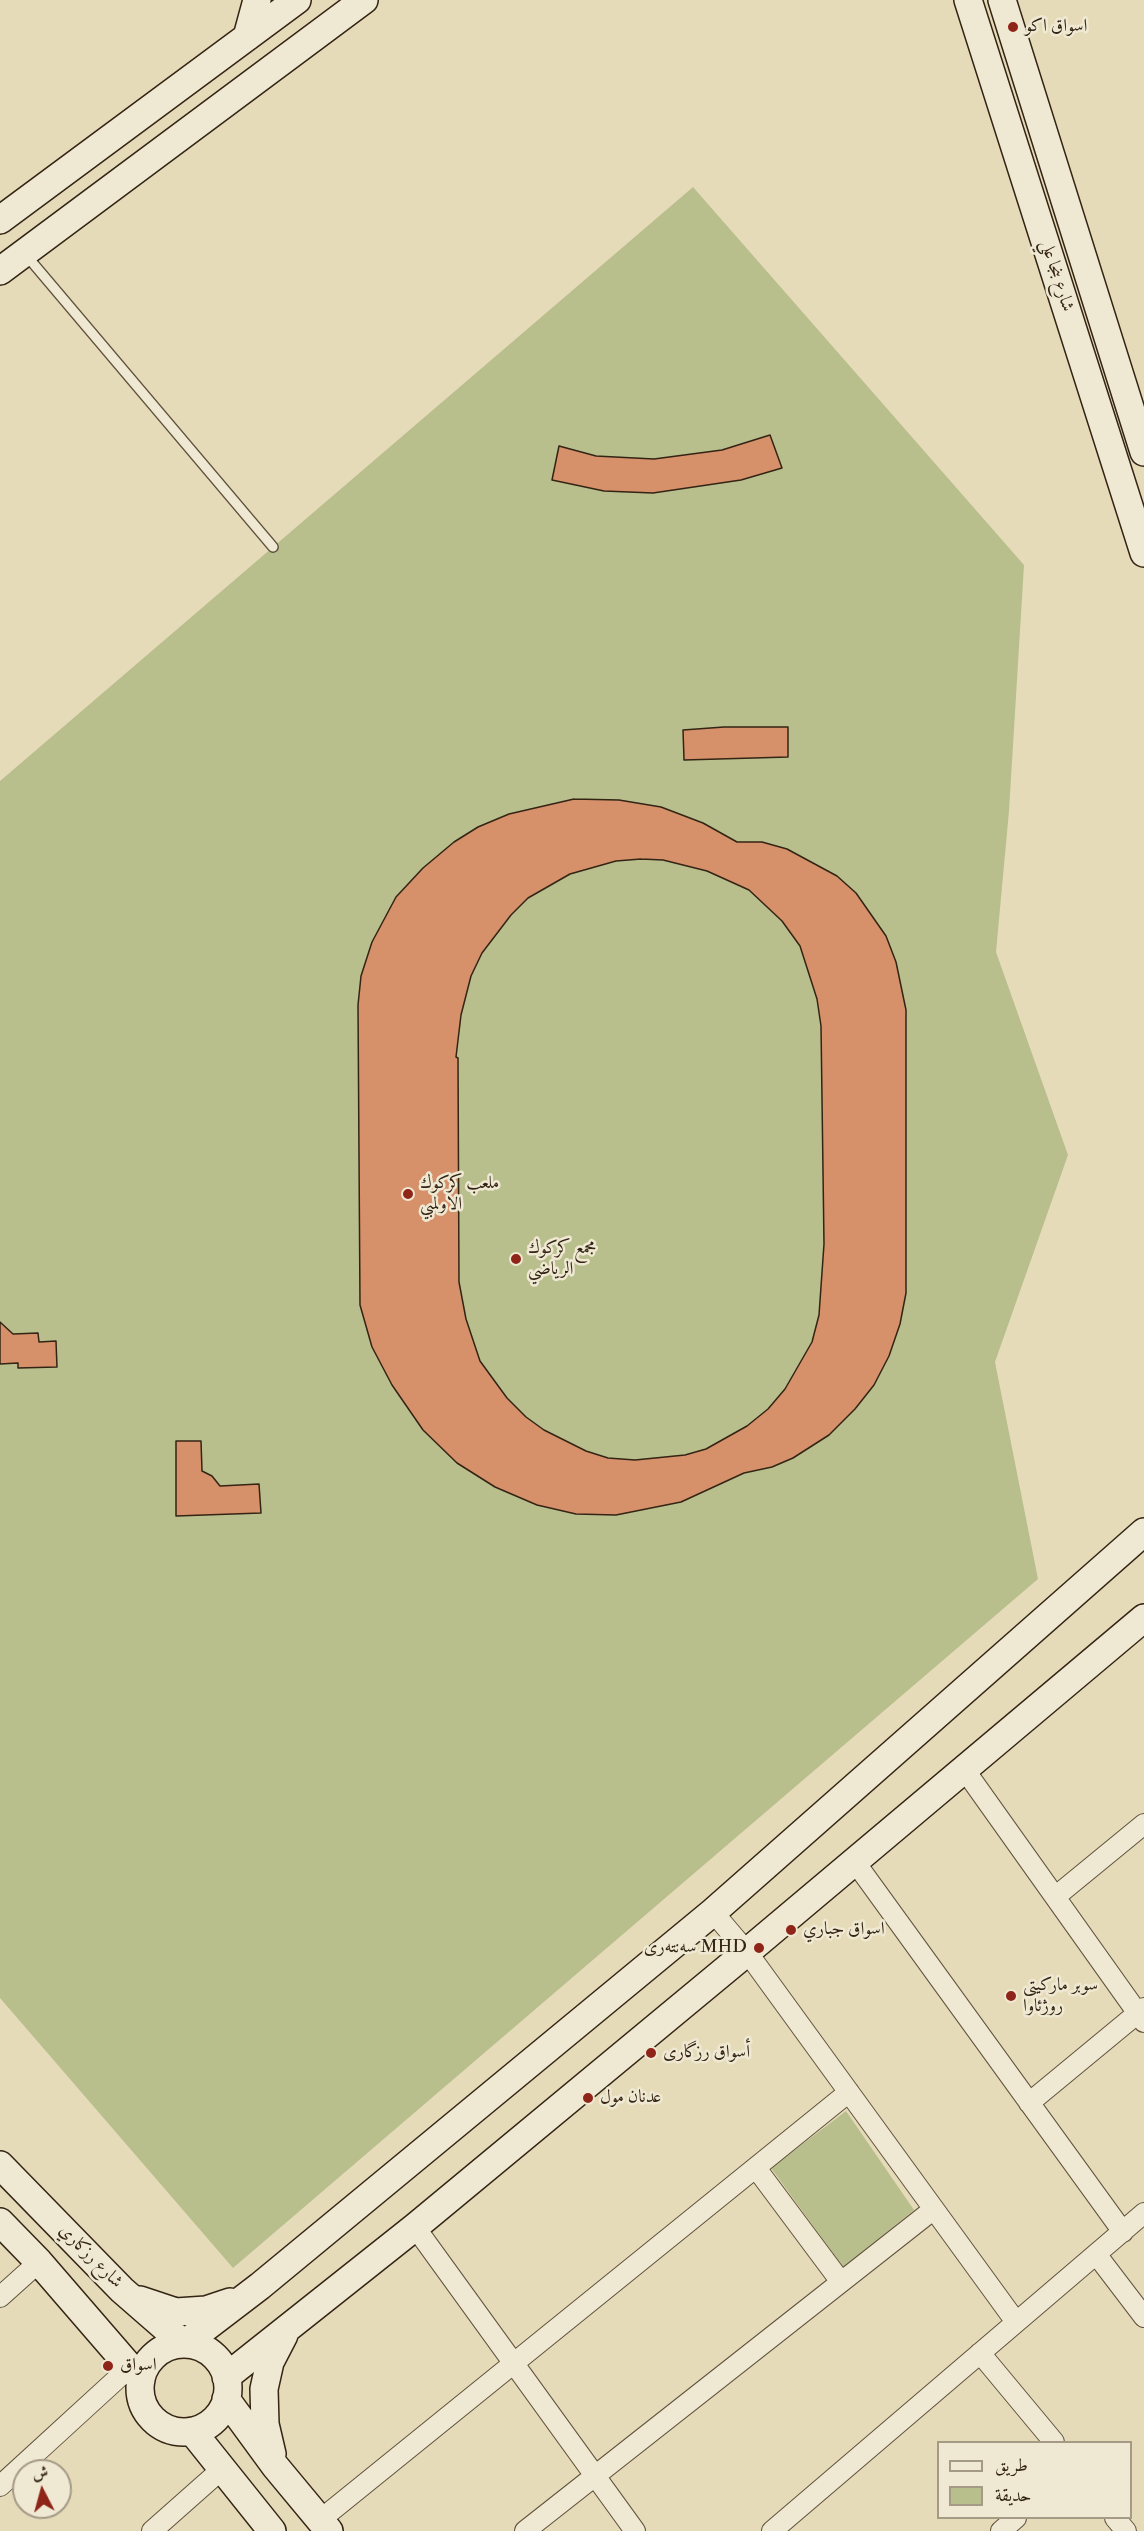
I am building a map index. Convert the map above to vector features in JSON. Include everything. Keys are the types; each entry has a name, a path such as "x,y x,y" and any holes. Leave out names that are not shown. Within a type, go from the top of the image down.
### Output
{"street":[{"path":"247,37 256,0"},
{"path":"0,220 297,0"},
{"path":"0,271 364,0"},
{"name":"شارع بنجا علي","path":"968,0 1144,553"},
{"name":"شارع بنجا علي","path":"1002,0 1144,452"},
{"path":"184,2344 260,2286 714,1912 1144,1532"},
{"path":"0,2222 39,2262 135,2373 143,2405 153,2419 167,2428 192,2431 213,2420 226,2388 291,2326 415,2227 747,1952 1144,1618"},
{"path":"964,1769 1142,2014 1029,2103"},
{"path":"1055,1897 1144,1824"},
{"path":"855,1862 1123,2232"},
{"path":"714,1912 747,1952 1016,2322"},
{"path":"0,2486 156,2354 164,2349 184,2344 194,2345 211,2353 223,2368 226,2388 275,2466 325,2526 514,2364 849,2092"},
{"name":"شارع رزكاري","path":"0,2165 122,2290 184,2344"},
{"path":"756,2168 841,2282"},
{"path":"525,2531 934,2209"},
{"path":"772,2531 1144,2213"},
{"path":"415,2227 635,2531"},
{"path":"1096,2254 1144,2317"},
{"path":"0,2297 39,2262"},
{"path":"122,2290 148,2304 164,2309 191,2312 219,2307 260,2286"},
{"path":"275,2466 265,2424 264,2389 270,2362 291,2326"},
{"path":"980,2353 1053,2441"},
{"path":"192,2431 272,2531"},
{"path":"152,2531 222,2469"},
{"path":"1001,2531 1014,2519"},
{"path":"1117,2519 1126,2531"}],"lane":[{"path":"24,254 273,547"}],"green space":[{"name":"مجمع كركوك الرياضي","path":"693,187 1024,565 1009,811 996,952 1068,1155 995,1362 1038,1579 233,2268 0,1998 0,781"},
{"path":"846,2111 914,2210 843,2267 771,2168"}],"building":[{"path":"770,435 782,468 741,480 653,493 604,491 552,480 559,446 596,456 654,459 722,450"},
{"path":"724,727 788,727 788,757 684,760 683,730"},
{"name":"ملعب كركوك الاولمبي","path":"574,799 619,800 661,807 703,823 737,842 762,842 787,849 837,876 856,893 886,936 896,962 906,1010 906,1293 900,1324 889,1356 874,1385 855,1409 829,1435 793,1458 772,1467 744,1473 681,1502 616,1515 576,1514 537,1505 495,1487 457,1463 423,1430 392,1385 372,1347 360,1305 358,1005 361,976 372,942 396,897 423,868 454,842 478,827 509,814","holes":["663,860 707,871 749,890 782,921 800,946 817,999 821,1026 824,1244 819,1315 812,1342 785,1389 768,1409 747,1426 706,1449 685,1455 635,1460 608,1458 586,1451 544,1430 526,1417 507,1398 480,1361 466,1319 459,1282 458,1058 456,1057 461,1015 471,976 482,953 511,915 528,898 570,874 616,861"]},
{"path":"0,1322 13,1334 38,1333 39,1342 56,1341 57,1367 18,1368 18,1363 0,1364"},
{"path":"176,1441 201,1441 202,1471 212,1476 220,1486 259,1484 261,1513 176,1516"}],"place":[{"name":"اسواق اكو","path":"1013,27"},
{"name":"ملعب كركوك الاولمبي","path":"408,1194"},
{"name":"مجمع كركوك الرياضي","path":"516,1259"},
{"name":"اسواق جباري","path":"791,1930"},
{"name":"سەنتەری MHD","path":"759,1948"},
{"name":"سوبر ماركيتى روژئاوا","path":"1011,1996"},
{"name":"أسواق رزگارى","path":"651,2053"},
{"name":"عدنان مول","path":"588,2098"},
{"name":"اسواق","path":"108,2366"}]}
